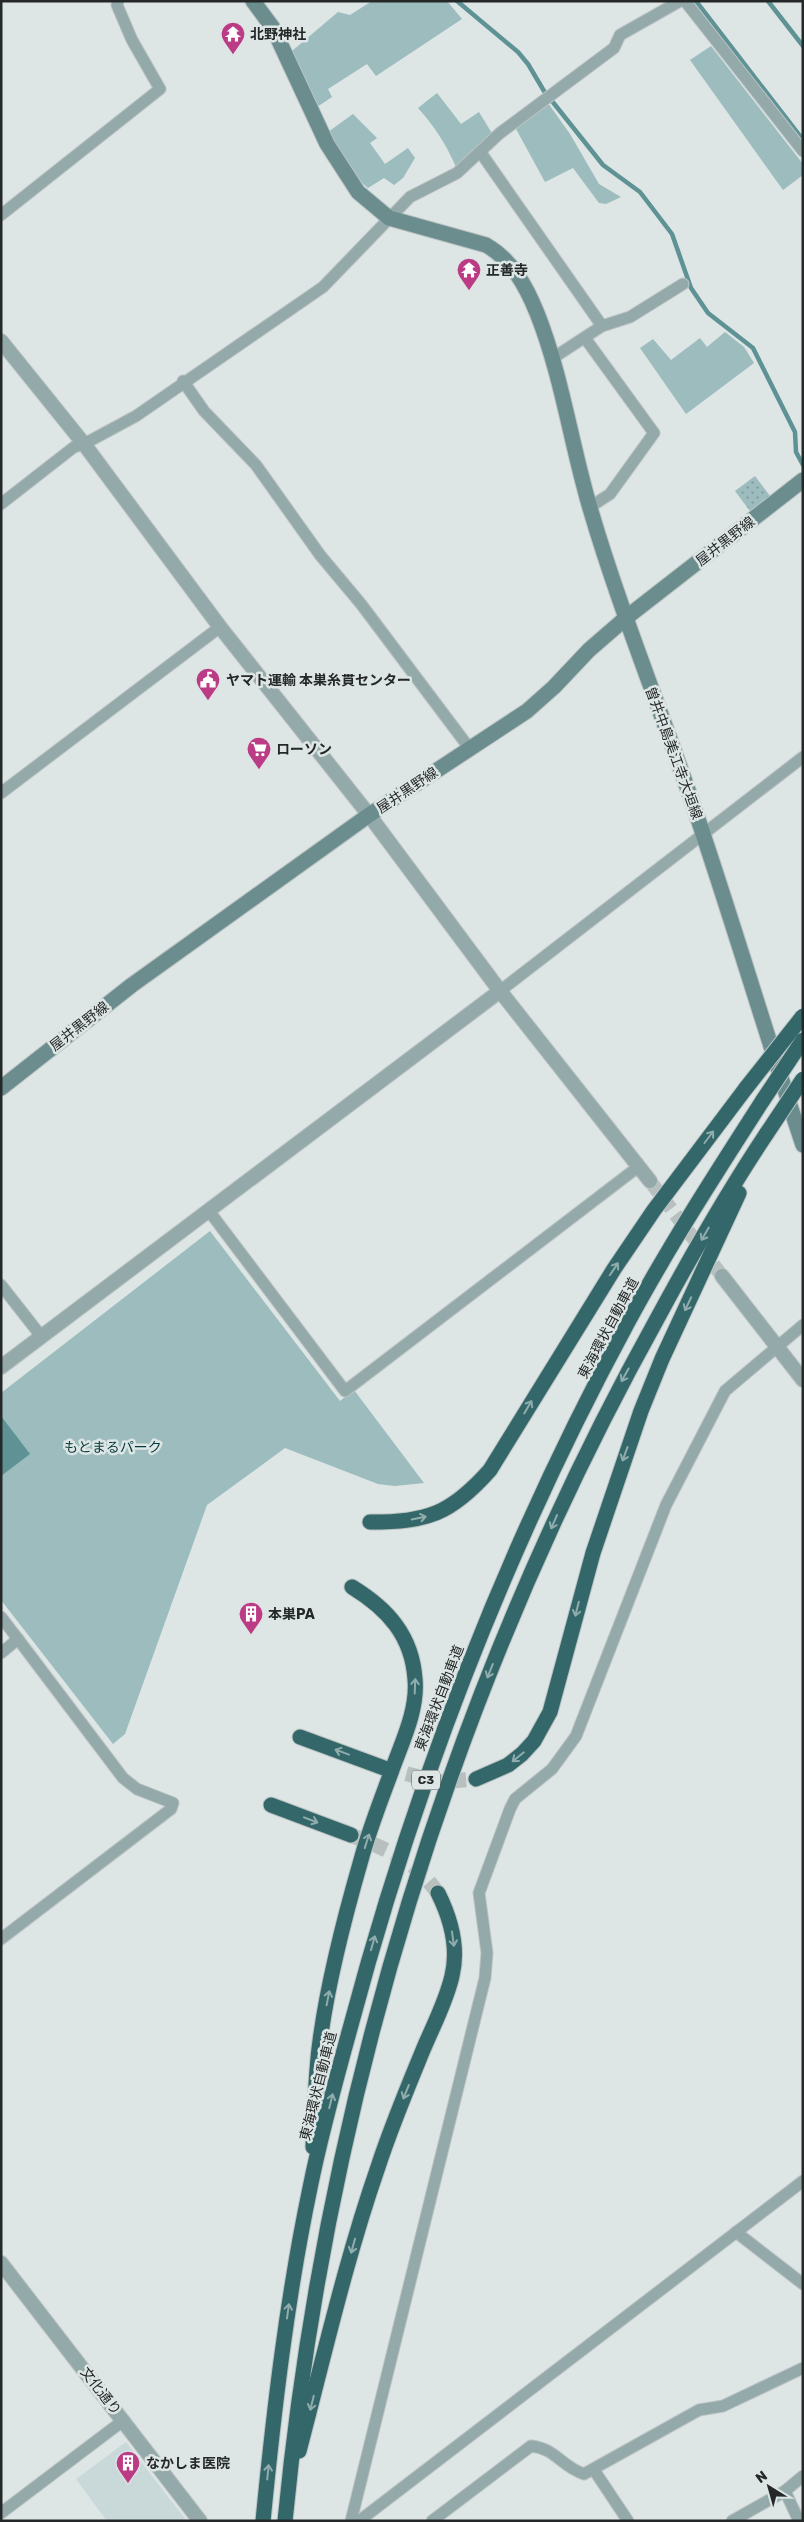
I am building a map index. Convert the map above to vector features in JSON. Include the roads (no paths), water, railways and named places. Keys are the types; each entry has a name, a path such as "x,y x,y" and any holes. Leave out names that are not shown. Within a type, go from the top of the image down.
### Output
{"highway":[{"path":"370,1522 413,1520 435,1515 455,1504 473,1489 490,1470 614,1269 654,1210 803,1016"},
{"name":"東海環状自動車道","path":"263,2521 275,2403 291,2293 310,2186 373,1942 412,1821 456,1695 509,1566 564,1446 628,1321 686,1221 803,1040"},
{"name":"C3","path":"285,2521 295,2419 312,2319 358,2085 393,1956 430,1835 472,1715 563,1502 614,1396 675,1284 745,1166 803,1079"},
{"path":"476,1779 508,1765 522,1754 538,1735 550,1712 593,1553 641,1411 662,1359 767,1133"},
{"path":"310,2186 320,2041 334,1970 361,1857 406,1732 414,1705 416,1681 413,1660 407,1640 397,1624 384,1609 352,1587"},
{"path":"300,1737 384,1768"},
{"path":"271,1805 351,1835"},
{"path":"287,2499 362,2214 402,2101 452,1976 455,1952 452,1930 446,1909 438,1893"}],"main road":[{"path":"253,1 277,35 328,144 346,175 358,192 389,218"},
{"name":"曽井中島美江寺大垣線","path":"389,218 486,245 498,252 516,272 526,291 553,358 590,507 704,836 803,1145"},
{"name":"屋井黒野線","path":"1,1088 132,985 369,815 470,749 542,698 589,650 627,617 803,480"}],"street":[{"path":"1,215 160,89 132,40 117,5 118,1"},
{"path":"1,504 74,447 84,444 136,416 183,381 323,287 410,197 457,173 500,133 614,48 620,35 680,1"},
{"path":"685,1 803,151"},
{"path":"481,152 602,326"},
{"path":"553,358 602,326 630,316 683,284"},
{"path":"585,338 654,433 610,494 590,507"},
{"path":"1,341 84,444 220,627 369,815 500,991 650,1182"},
{"path":"183,381 204,411 256,465 320,555 361,604 470,749"},
{"path":"1,793 220,627"},
{"path":"1,1367 704,836 803,757"},
{"path":"209,1211 345,1391 638,1167"},
{"path":"722,1276 803,1380"},
{"path":"1,1285 41,1336"},
{"path":"351,2521 485,1978 487,1953 479,1893 515,1799 552,1769 576,1736 666,1505 725,1391 803,1325"},
{"path":"1,1617 123,1778 137,1789 173,1803 171,1810 1,1939"},
{"path":"1,1653 18,1639"},
{"path":"359,2521 803,2181"},
{"path":"736,2232 803,2284"},
{"name":"文化通り","path":"1,2262 200,2521"},
{"path":"432,2521 531,2446 546,2448 571,2470 584,2474 699,2410 723,2406 803,2368"},
{"path":"1,2513 124,2420"},
{"path":"594,2470 628,2521"},
{"path":"732,2521 785,2491 803,2476"},
{"path":"785,2491 799,2521"}],"waterway":[{"path":"457,1 518,52 528,64 544,91 603,165 640,192 672,234 691,288 708,313 753,348 795,432 796,452 803,465"},
{"path":"696,1 803,140"},
{"path":"768,1 803,46"}],"tunnel":[{"path":"650,1181 722,1276"},
{"path":"384,1768 439,1782 476,1779"},
{"path":"351,1835 389,1851 409,1863 419,1871 438,1893"}],"place":[{"name":"北野神社","path":"233,55"},
{"name":"正善寺","path":"469,291"},
{"name":"ヤマト運輸 本巣糸貫センター","path":"208,701"},
{"name":"ローソン","path":"259,770"},
{"name":"本巣PA","path":"251,1635"},
{"name":"なかしま医院","path":"128,2484"}],"park label":[{"name":"もとまるパーク","path":"113,1447"}]}
